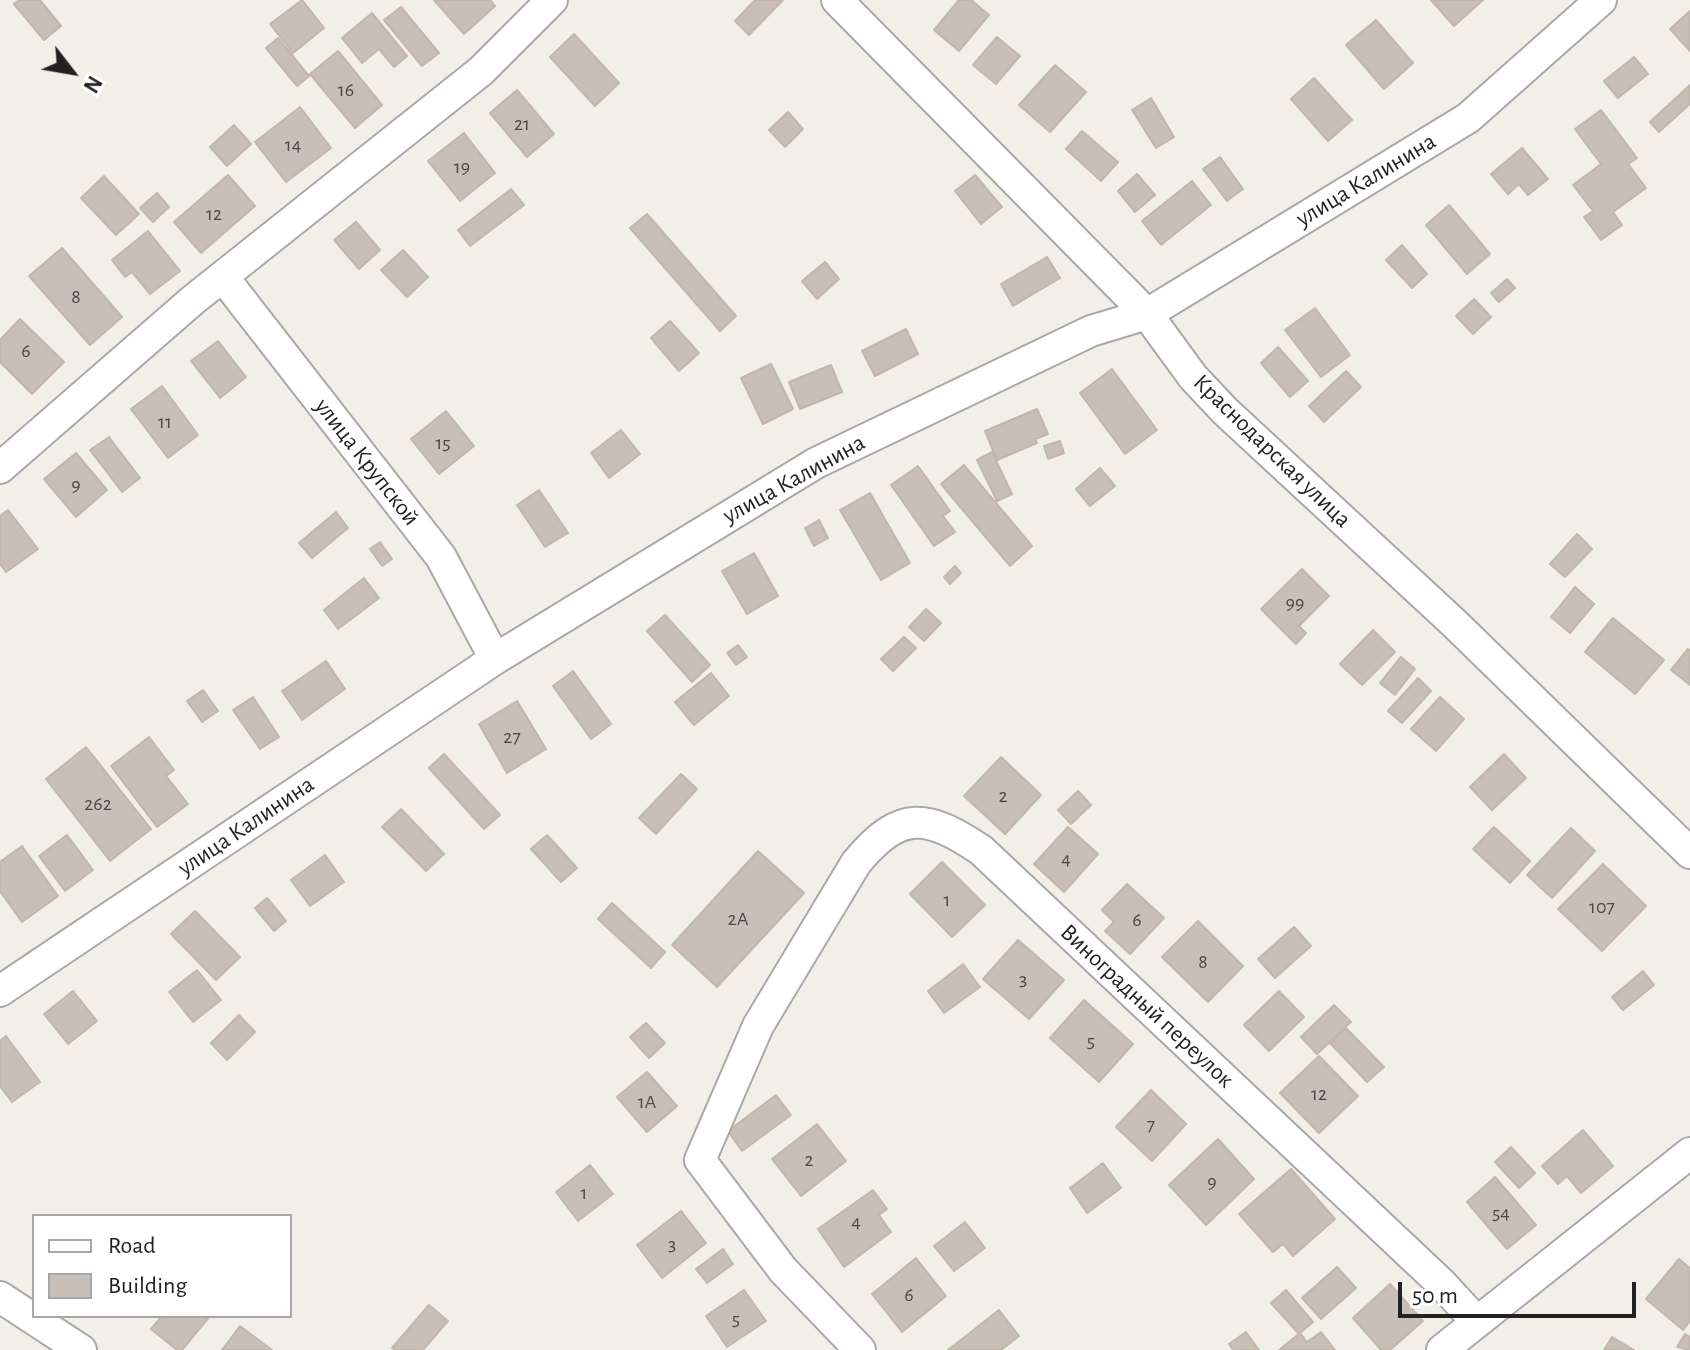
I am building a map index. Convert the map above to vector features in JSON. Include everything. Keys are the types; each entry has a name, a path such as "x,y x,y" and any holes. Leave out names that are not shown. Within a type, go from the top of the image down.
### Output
{"street":[{"path":"0,468 223,277 481,71 552,0"},
{"name":"Краснодарская улица","path":"837,0 1147,314 1193,377 1225,411 1454,623 1690,853"},
{"name":"улица Калинина","path":"0,991 495,659 816,463 1091,331 1147,314 1468,118 1601,0"},
{"name":"улица Крупской","path":"223,277 441,557 495,659"},
{"name":"Виноградный переулок","path":"860,1350 783,1270 700,1160 758,1026 856,863 877,841 900,827 919,822 932,822 961,837 1016,883 1442,1284 1477,1322"},
{"path":"1442,1350 1690,1153"},
{"path":"0,1297 32,1318"},
{"path":"32,1318 81,1350"}],"building":[{"path":"19,0 40,0 61,26 44,40 14,4"},
{"path":"302,0 324,28 293,53 270,24"},
{"path":"434,0 490,0 495,6 464,34"},
{"path":"755,0 783,0 749,35 735,21"},
{"path":"959,0 971,0 989,15 959,51 934,30"},
{"path":"1431,0 1483,0 1454,26"},
{"path":"401,7 439,53 422,66 384,20"},
{"path":"1690,11 1690,51 1670,29"},
{"path":"372,13 407,56 394,67 379,49 362,63 342,38"},
{"path":"1376,20 1413,63 1384,89 1346,45"},
{"path":"574,34 619,83 595,106 550,57"},
{"path":"997,37 1020,56 996,84 973,65"},
{"path":"278,38 309,76 297,86 266,48"},
{"path":"338,51 382,105 355,128 310,74"},
{"path":"1634,57 1648,74 1618,98 1604,81"},
{"path":"1055,65 1086,92 1050,132 1019,105"},
{"path":"1314,78 1352,120 1328,141 1291,99"},
{"path":"1690,85 1690,104 1659,132 1650,122"},
{"path":"517,90 554,134 527,157 490,113"},
{"path":"1151,98 1174,137 1156,148 1132,110"},
{"path":"300,107 331,148 286,182 255,142"},
{"path":"1601,110 1637,158 1628,164 1646,188 1613,212 1622,225 1601,240 1584,217 1593,211 1573,185 1601,164 1575,129"},
{"path":"788,112 803,129 785,147 769,130"},
{"path":"234,125 251,144 227,166 210,147"},
{"path":"1082,131 1118,162 1101,181 1066,149"},
{"path":"464,133 495,173 460,201 428,161"},
{"path":"1522,148 1548,179 1528,195 1519,184 1508,194 1491,174"},
{"path":"1220,157 1243,189 1227,201 1203,169"},
{"path":"1137,174 1155,195 1135,212 1118,191"},
{"path":"228,175 255,206 201,253 174,222"},
{"path":"975,175 1002,207 981,224 955,191"},
{"path":"104,176 139,214 116,235 81,198"},
{"path":"1192,181 1211,205 1161,245 1142,221"},
{"path":"511,189 524,205 470,246 458,230"},
{"path":"157,193 169,207 153,222 140,208"},
{"path":"1449,205 1490,254 1467,274 1426,225"},
{"path":"647,214 736,316 720,331 630,228"},
{"path":"356,222 380,250 359,269 334,240"},
{"path":"148,231 180,271 150,294 132,272 125,277 112,260"},
{"path":"1402,245 1427,274 1412,288 1386,260"},
{"path":"62,248 122,317 90,345 29,276"},
{"path":"403,250 428,277 407,297 381,270"},
{"path":"1047,257 1060,278 1013,306 1001,284"},
{"path":"825,262 839,279 817,299 802,281"},
{"path":"1507,279 1515,288 1499,302 1491,293"},
{"path":"1474,299 1491,317 1473,334 1456,316"},
{"path":"1315,308 1350,355 1321,377 1285,330"},
{"path":"20,319 64,362 32,394 0,362 0,340"},
{"path":"670,321 699,353 679,371 651,338"},
{"path":"906,329 918,354 875,376 862,351"},
{"path":"218,341 246,377 220,398 191,361"},
{"path":"1278,347 1308,381 1290,397 1261,363"},
{"path":"771,364 793,409 763,424 741,378"},
{"path":"831,365 842,392 800,409 789,382"},
{"path":"1112,369 1157,430 1125,454 1080,393"},
{"path":"1346,371 1361,387 1324,422 1309,406"},
{"path":"162,386 198,435 168,458 131,409"},
{"path":"1037,409 1048,434 1035,439 1037,443 997,460 985,431"},
{"path":"446,411 474,446 439,474 411,439"},
{"path":"621,430 640,454 609,478 591,453"},
{"path":"109,437 140,478 122,492 90,450"},
{"path":"1060,441 1064,453 1048,459 1044,446"},
{"path":"992,452 1012,494 997,501 977,460"},
{"path":"76,453 107,490 76,517 44,479"},
{"path":"964,465 1032,546 1010,566 941,484"},
{"path":"918,466 950,511 943,516 955,532 934,546 891,485"},
{"path":"1100,468 1115,486 1090,506 1076,489"},
{"path":"539,490 568,533 545,547 517,505"},
{"path":"870,493 910,563 881,580 840,510"},
{"path":"8,510 38,549 6,572 0,564 0,516"},
{"path":"336,512 348,528 312,558 299,543"},
{"path":"819,520 828,538 814,546 805,528"},
{"path":"1577,534 1592,549 1565,577 1550,564"},
{"path":"380,542 392,559 382,566 370,549"},
{"path":"754,553 778,596 747,614 722,571"},
{"path":"955,566 961,573 950,584 944,577"},
{"path":"1302,569 1329,596 1299,626 1306,633 1296,644 1261,609"},
{"path":"364,578 379,598 338,629 324,610"},
{"path":"1575,587 1594,604 1570,633 1551,617"},
{"path":"926,609 941,623 924,641 909,627"},
{"path":"665,615 710,665 692,682 647,631"},
{"path":"1613,618 1664,660 1635,694 1585,652"},
{"path":"1373,630 1395,652 1362,685 1340,664"},
{"path":"904,637 916,648 893,671 881,659"},
{"path":"738,645 747,657 736,665 727,653"},
{"path":"1688,649 1690,651 1690,685 1671,670"},
{"path":"1401,657 1415,669 1395,695 1380,683"},
{"path":"326,661 345,689 302,720 282,691"},
{"path":"573,671 611,724 591,739 553,686"},
{"path":"711,673 729,696 694,725 675,702"},
{"path":"1418,678 1431,691 1402,723 1388,711"},
{"path":"203,690 218,711 202,722 187,701"},
{"path":"253,697 279,737 260,749 233,710"},
{"path":"1440,697 1464,719 1436,751 1411,729"},
{"path":"517,701 546,749 507,773 479,724"},
{"path":"149,737 174,770 166,776 188,804 157,827 111,766"},
{"path":"86,747 151,829 110,861 46,779"},
{"path":"444,754 500,815 484,829 429,768"},
{"path":"1504,754 1526,778 1492,810 1470,787"},
{"path":"1001,757 1041,795 1005,834 964,796"},
{"path":"681,774 697,789 656,834 639,818"},
{"path":"1078,791 1091,805 1071,824 1058,810"},
{"path":"401,809 444,854 426,871 382,827"},
{"path":"1068,827 1098,854 1064,892 1034,864"},
{"path":"1494,827 1530,861 1510,883 1473,849"},
{"path":"1571,828 1595,851 1552,898 1527,875"},
{"path":"67,835 93,870 65,891 39,856"},
{"path":"547,835 577,868 561,882 531,849"},
{"path":"22,846 58,896 22,922 0,891 0,862"},
{"path":"758,851 804,893 717,987 672,945"},
{"path":"325,855 344,882 310,906 291,880"},
{"path":"942,862 985,905 952,937 910,894"},
{"path":"1603,864 1646,906 1602,951 1558,909"},
{"path":"1127,884 1164,918 1130,954 1105,931 1114,922 1102,910"},
{"path":"267,898 286,921 274,931 255,908"},
{"path":"612,903 665,952 651,968 598,919"},
{"path":"195,911 240,957 216,980 171,934"},
{"path":"1198,921 1243,966 1208,1002 1162,957"},
{"path":"1294,927 1311,946 1275,978 1258,959"},
{"path":"1018,940 1064,980 1029,1019 983,979"},
{"path":"963,964 980,987 944,1013 928,991"},
{"path":"197,970 221,1000 193,1022 169,992"},
{"path":"1643,971 1654,985 1623,1010 1612,997"},
{"path":"73,991 97,1021 68,1044 44,1014"},
{"path":"1279,991 1304,1017 1269,1051 1244,1025"},
{"path":"1084,1000 1133,1044 1099,1082 1050,1038"},
{"path":"1334,1005 1351,1022 1317,1054 1301,1037"},
{"path":"239,1015 255,1032 227,1060 211,1043"},
{"path":"646,1023 665,1043 649,1058 630,1037"},
{"path":"1346,1028 1384,1067 1367,1082 1330,1043"},
{"path":"6,1036 40,1082 12,1102 0,1086 0,1041"},
{"path":"1319,1056 1358,1096 1319,1133 1280,1093"},
{"path":"647,1072 677,1106 647,1132 617,1097"},
{"path":"1151,1090 1186,1124 1152,1161 1116,1127"},
{"path":"776,1095 791,1115 742,1151 728,1131"},
{"path":"817,1124 846,1161 801,1196 772,1159"},
{"path":"1583,1130 1613,1166 1581,1193 1567,1176 1558,1184 1542,1166"},
{"path":"1218,1139 1254,1179 1206,1225 1169,1185"},
{"path":"1511,1147 1535,1173 1519,1188 1495,1162"},
{"path":"1103,1163 1121,1188 1087,1213 1070,1188"},
{"path":"590,1165 613,1194 578,1221 556,1192"},
{"path":"1291,1169 1335,1219 1293,1256 1283,1244 1273,1252 1239,1214"},
{"path":"1495,1177 1536,1225 1507,1249 1467,1202"},
{"path":"873,1190 887,1209 879,1215 891,1232 844,1267 818,1229"},
{"path":"681,1211 706,1243 662,1278 637,1245"},
{"path":"965,1222 985,1248 954,1271 934,1246"},
{"path":"723,1249 733,1264 707,1283 696,1269"},
{"path":"916,1258 946,1296 902,1332 872,1294"},
{"path":"1679,1259 1690,1268 1690,1321 1683,1330 1646,1299"},
{"path":"1337,1267 1356,1288 1321,1319 1302,1298"},
{"path":"1390,1284 1423,1321 1390,1350 1381,1350 1353,1318"},
{"path":"744,1290 766,1321 727,1347 706,1316"},
{"path":"1286,1290 1313,1322 1299,1334 1271,1303"},
{"path":"429,1305 448,1321 423,1350 392,1348"},
{"path":"999,1310 1019,1336 1001,1350 948,1350"},
{"path":"160,1318 208,1318 182,1350 177,1350 151,1329"},
{"path":"240,1326 272,1350 222,1350"},
{"path":"1246,1332 1259,1350 1233,1350 1229,1344"},
{"path":"1321,1332 1335,1350 1279,1350 1300,1333 1307,1342"},
{"path":"1685,1334 1690,1337 1690,1350 1677,1347"},
{"path":"1612,1337 1634,1350 1604,1350"}]}
